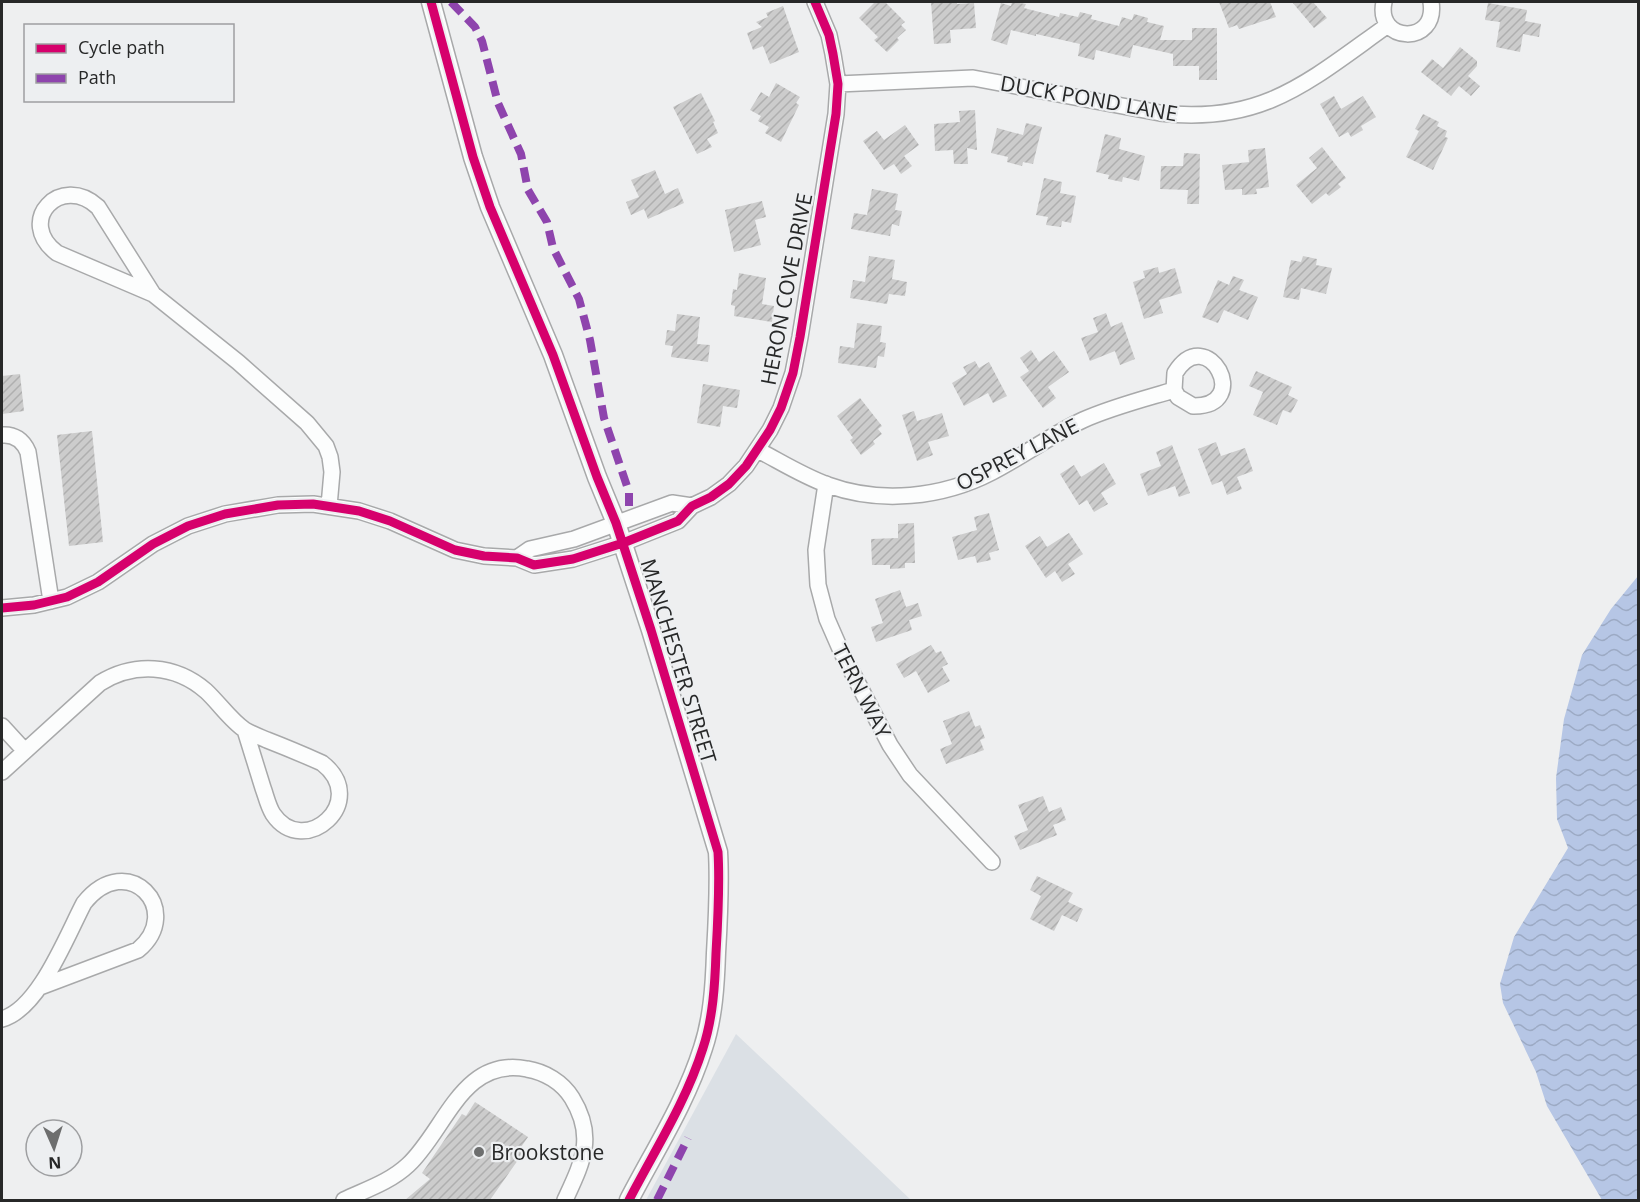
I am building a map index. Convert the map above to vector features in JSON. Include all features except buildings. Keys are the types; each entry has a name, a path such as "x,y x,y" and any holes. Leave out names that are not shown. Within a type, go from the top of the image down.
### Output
{"street":[{"name":"MANCHESTER STREET","path":"431,2 462,124 498,227 553,355 616,523 718,852 720,888 715,976 704,1047 684,1098 629,1200"},
{"name":"HERON COVE DRIVE","path":"2,608 20,607 68,597 88,587 153,544 188,526 243,510 278,505 328,506 359,511 381,518 440,545 469,554 517,558 534,565 552,563 623,543 678,521 692,506 711,497 729,484 758,450 781,408 793,373 836,114 838,84 829,35 815,2"},
{"path":"1384,2 1382,11 1388,25 1402,34 1419,31 1431,19 1431,2"},
{"name":"DUCK POND LANE","path":"838,84 973,78 1160,113 1215,115 1261,105 1290,92 1388,25"},
{"path":"153,294 98,207 90,200 83,196 62,196 46,207 41,216 40,225 42,235 49,247 57,253 153,294 238,362 307,423 327,446 330,457 332,472 328,506"},
{"name":"OSPREY LANE","path":"758,450 826,484 871,495 905,495 941,491 984,476 1084,420 1174,390"},
{"path":"2,435 16,437 24,444 28,452 51,601"},
{"name":"TERN WAY","path":"826,484 816,550 818,585 827,620 890,745 910,775 992,862"},
{"name":"HERON COVE DRIVE","path":"517,558 530,549 574,539 672,503 692,506"},
{"path":"2,772 100,683 120,673 143,668 166,670 188,678 207,692 245,730 328,768 337,781 339,796 336,810 327,822 314,829 299,830 285,826 274,816 245,730"},
{"path":"2,726 24,750"},
{"path":"2,1019 19,1008 40,987 84,903 92,893 102,885 114,881 128,882 140,887 148,895 154,905 156,918 154,930 148,941 138,950 40,987"},
{"path":"344,1200 387,1180 408,1165 472,1082 488,1073 505,1068 522,1068 537,1071 561,1085 579,1111 585,1144 582,1162 565,1200"}],"shaded area":[{"path":"736,1034 789,1084 911,1200 646,1200"}],"water":[{"path":"1638,576 1638,1200 1602,1200 1547,1106 1536,1072 1503,1003 1500,984 1514,937 1568,848 1557,819 1556,778 1564,719 1582,655 1611,609"}],"marked path":[{"path":"451,2 475,27 482,41 498,103 521,154 528,190 547,222 553,248 579,299 590,340 604,418 629,492 629,506"},
{"path":"657,1200 688,1138"}],"cycle path":[{"path":"431,2 473,157 490,207 553,355 616,523 718,852 719,902 715,977 706,1037 688,1088 629,1200"},
{"path":"2,608 34,605 67,597 98,582 153,544 188,526 225,514 278,505 313,504 359,511 390,521 455,550 484,556 517,558 534,565 573,559 623,543 678,521 692,506 711,497 729,484 746,466 770,430 781,408 793,373 800,337 836,114 838,84 829,35 815,2"}],"place":[{"name":"Brookstone","path":"479,1152"}]}
